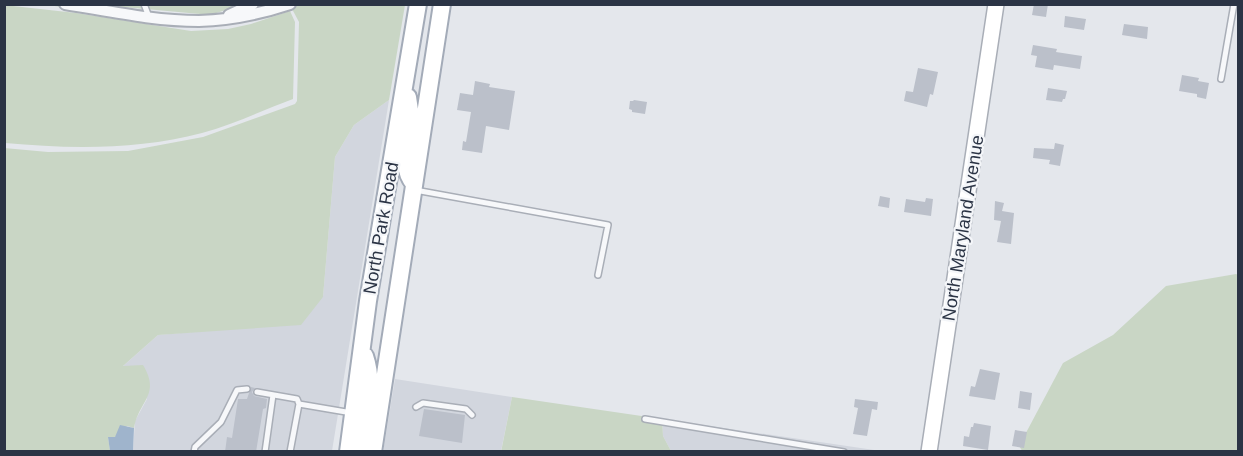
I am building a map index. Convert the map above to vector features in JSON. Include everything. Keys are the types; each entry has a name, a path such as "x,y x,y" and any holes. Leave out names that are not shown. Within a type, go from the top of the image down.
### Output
{"main road":[{"name":"North Park Road","path":"348,452 368,301 418,4"},
{"name":"North Park Road","path":"373,452 442,4"},
{"path":"406,78 411,123 405,162 408,177 414,187"},
{"path":"360,452 371,386 363,350"}],"street":[{"path":"65,4 196,21 256,15 290,4"},
{"path":"224,18 253,4"},
{"name":"North Maryland Avenue","path":"929,452 996,4"}],"lane":[{"path":"144,4 149,16"},
{"path":"1221,79 1234,4"},
{"path":"414,187 608,225 598,275"},
{"path":"194,452 195,447 221,422 237,390 247,389"},
{"path":"257,392 297,399 299,404 290,452"},
{"path":"265,452 273,394"},
{"path":"416,407 423,403 465,409 472,415"},
{"path":"299,404 353,413"},
{"path":"645,419 844,452"}],"shaded area":[{"path":"389,100 332,451 133,451 135,421 147,399 122,367 158,335 214,330 323,297 335,157 354,125"},
{"path":"395,379 512,397 501,451 383,452"},
{"path":"662,419 881,451 671,451 663,436"}],"green space":[{"path":"4,5 76,13 191,31 228,29 290,11 295,22 293,99 214,130 153,143 79,147 5,143"},
{"path":"47,5 213,18 253,5 405,5 389,100 354,125 335,157 323,297 301,325 158,335 123,366 143,365 148,375 149,391 134,428 127,426 115,437 108,437 110,451 5,451 4,148 48,152 128,151 203,137 295,104 297,101 299,22 291,7 245,21 207,26 138,20"},
{"path":"102,5 242,5 213,14 200,14"},
{"path":"1238,275 1238,451 1023,452 1019,446 1063,363 1113,335 1166,286"},
{"path":"512,397 662,419 663,436 671,451 501,452"}],"water":[{"path":"120,425 134,428 133,451 110,451 108,437 115,437"}],"building":[{"path":"1034,4 1048,4 1046,17 1032,15"},
{"path":"1065,16 1086,19 1084,30 1064,27"},
{"path":"1124,24 1148,27 1147,39 1122,35"},
{"path":"1033,45 1082,56 1080,69 1054,65 1053,70 1035,67 1037,56 1031,55"},
{"path":"918,68 938,72 933,95 930,94 927,107 904,101 906,91 913,92"},
{"path":"1182,75 1199,78 1198,81 1209,83 1206,99 1197,97 1197,94 1179,91"},
{"path":"475,81 490,84 489,87 515,91 509,130 486,126 482,153 462,150 463,141 466,142 471,112 457,110 460,93 473,95"},
{"path":"1048,88 1067,91 1065,99 1062,102 1046,100"},
{"path":"630,101 647,102 645,114 632,112 629,109"},
{"path":"1055,143 1064,145 1060,166 1049,164 1050,160 1033,158 1034,148 1054,149"},
{"path":"880,196 890,198 889,208 878,206"},
{"path":"926,198 933,199 931,216 904,212 906,199 925,202"},
{"path":"995,201 1004,203 1002,211 1014,213 1011,244 997,242 1001,221 994,220"},
{"path":"980,369 1000,373 995,400 969,396 971,386 975,387"},
{"path":"251,387 255,388 252,392 254,396 267,399 266,408 263,409 256,452 225,452 227,437 232,438 238,399 247,399"},
{"path":"1020,391 1032,393 1030,410 1018,408"},
{"path":"855,399 878,402 877,410 872,409 867,436 853,434 858,408 854,407"},
{"path":"424,409 465,415 462,443 419,436"},
{"path":"974,423 991,426 988,450 963,446 964,436 969,437"},
{"path":"1015,430 1027,432 1024,448 1012,446"}]}
